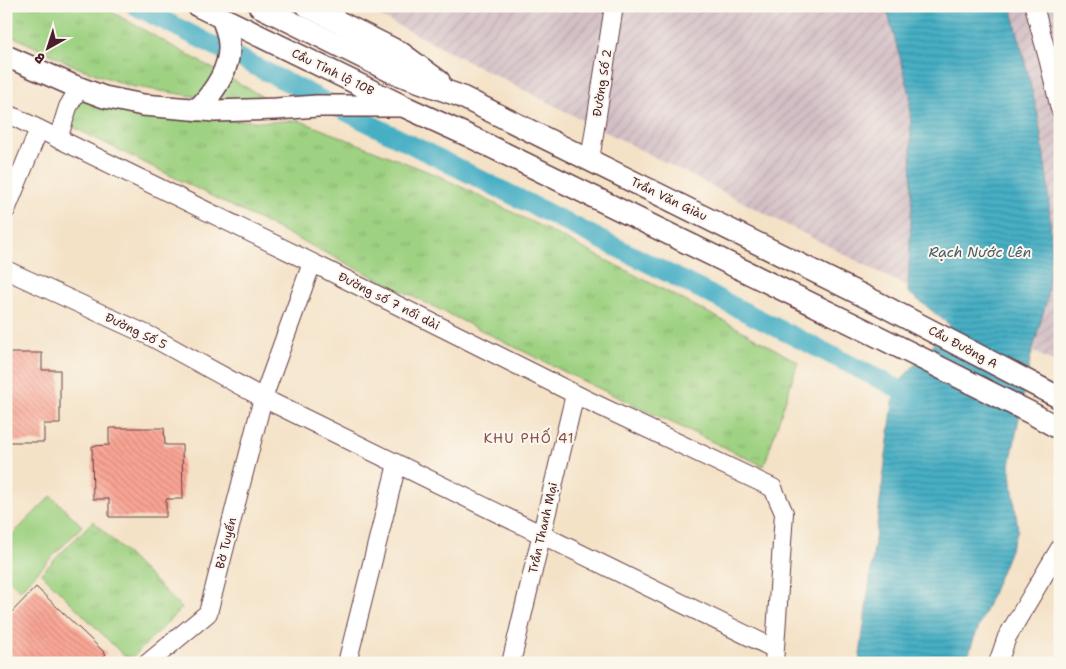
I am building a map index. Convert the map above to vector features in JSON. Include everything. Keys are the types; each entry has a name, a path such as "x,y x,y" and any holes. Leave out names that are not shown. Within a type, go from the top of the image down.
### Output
{"main road":[{"name":"Cầu Tỉnh lộ 10B","path":"198,6 868,331 1033,414 1060,430"},
{"name":"Trần Văn Giàu","path":"259,6 392,72 460,96 878,303"},
{"name":"Trần Văn Giàu","path":"308,6 401,53 460,96"},
{"path":"207,107 226,66 230,48 222,18"},
{"path":"6,56 104,97 143,104 276,109 317,106 403,106"},
{"name":"Cầu Đường A","path":"878,303 1053,394"}],"street":[{"name":"Đường Số 2","path":"590,160 614,6"},
{"path":"1034,6 1054,59 1060,109"},
{"path":"58,139 68,107 79,88"},
{"name":"Đường số 7 nối dài","path":"6,114 575,394 773,488 784,513 775,656"},
{"path":"6,210 39,129"},
{"name":"Bờ Tuyến","path":"148,663 208,613 263,398 312,263"},
{"name":"Đường Số 5","path":"6,270 150,336 263,398 542,534 775,656"},
{"name":"Trần Thanh Mại","path":"511,663 575,394"},
{"path":"347,663 398,464"},
{"path":"998,663 1008,637 1060,548"}],"shaded area":[{"path":"360,6 1060,6 1060,365"}],"green space":[{"path":"6,6 101,6 265,98 242,104 130,86 79,68 6,33"},
{"path":"82,97 150,114 268,122 298,120 439,176 730,324 798,362 764,466 579,379 69,125"},
{"path":"51,496 82,526 20,590 6,577 6,541"},
{"path":"93,521 182,608 129,661 41,573"}],"water":[{"name":"Rạch Nước Lên","path":"886,6 1011,6 1038,115 1048,185 1051,244 1047,299 1030,360 1010,465 1018,530 966,663 859,663 895,387 950,325 908,292 912,195 910,94"}],"building":[{"path":"6,353 42,353 42,370 60,370 60,424 44,424 44,442 6,442"},
{"path":"109,428 164,428 165,445 182,445 183,499 166,499 166,517 109,517 109,499 93,499 92,446 109,445"},
{"path":"36,587 106,654 98,663 6,663 6,618"}],"waterway":[{"path":"135,6 918,400"}],"district":[{"name":"KHU PHỐ 41","path":"529,438"}]}
